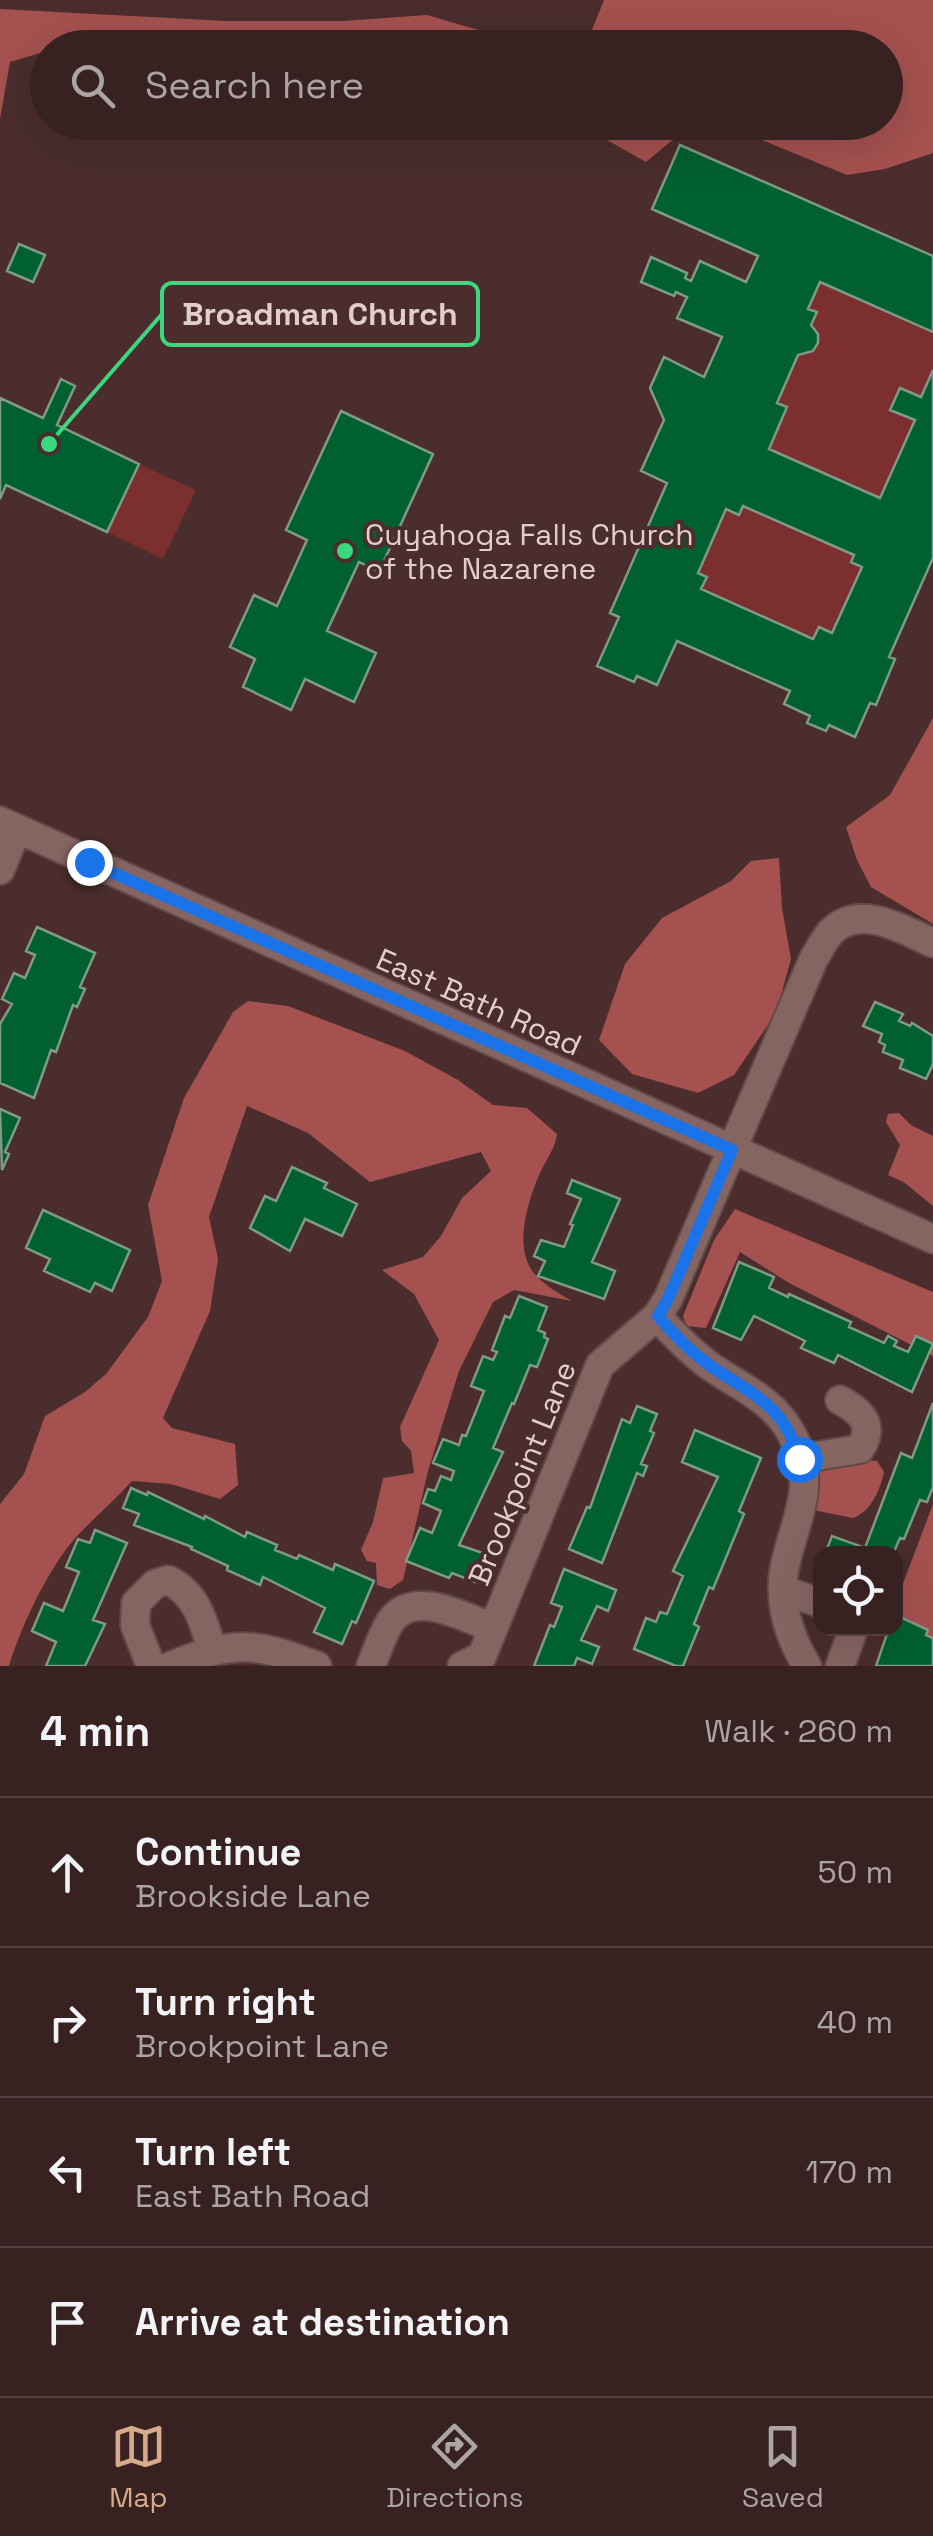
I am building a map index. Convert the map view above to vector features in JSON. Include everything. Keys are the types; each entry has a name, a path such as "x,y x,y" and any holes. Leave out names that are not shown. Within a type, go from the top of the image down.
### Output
{"street":[{"path":"0,870 9,825"},
{"name":"East Bath Road","path":"9,825 933,1239"},
{"name":"Brookpoint Lane","path":"475,1663 494,1628 600,1365 658,1316 668,1299 814,958 833,930 850,921 878,919 933,943"},
{"path":"658,1316 686,1347 772,1408 790,1431 805,1484 783,1590 794,1646 807,1666"},
{"path":"799,1459 860,1449 867,1438 868,1424 860,1410 840,1400"},
{"path":"151,1666 135,1625 136,1603 155,1584 168,1580 180,1586 201,1612 212,1650"},
{"path":"783,1590 813,1601"},
{"path":"370,1666 393,1618 412,1606 433,1607 494,1628"},
{"path":"840,1666 851,1636"},
{"path":"172,1666 212,1650 240,1645 268,1649 318,1666"}],"shaded area":[{"path":"604,0 933,0 933,153 885,169 847,175 762,140 903,140 903,30 592,30"},
{"path":"0,9 226,21 343,21 427,15 478,30 30,30 30,56 10,62 0,119"},
{"path":"607,140 673,140 646,162"},
{"path":"820,282 933,332 933,370 921,397 900,388 891,409 915,420 880,498 769,449 787,408 777,403 798,355 813,351 817,344 811,325 816,313 808,309"},
{"path":"139,464 196,490 163,559 107,532"},
{"path":"743,506 854,555 862,567 832,633 813,639 701,589 707,577 698,573 726,509 739,515"},
{"path":"933,718 933,924 871,887 846,827 890,795"},
{"path":"779,858 791,959 776,1013 734,1075 698,1093 632,1074 599,1040 625,964 662,918 731,881 751,861"},
{"path":"248,1001 288,1006 405,1051 458,1080 493,1105 527,1108 557,1134 528,1208 524,1249 537,1277 572,1301 514,1290 493,1302 459,1371 428,1471 403,1580 390,1589 377,1585 376,1563 367,1561 361,1550 373,1522 383,1478 414,1473 411,1451 402,1441 400,1427 439,1340 414,1294 382,1270 423,1257 441,1236 462,1198 491,1171 481,1152 370,1182 308,1133 247,1106 209,1217 218,1259 210,1311 163,1418 172,1428 235,1444 238,1485 220,1499 171,1484 132,1481 77,1536 56,1564 37,1598 9,1666 0,1666 0,1504 24,1474 45,1416 106,1374 148,1317 162,1281 148,1205 184,1098 233,1012"},
{"path":"899,1113 911,1125 933,1136 933,1206 905,1183 888,1175 900,1145 886,1122 888,1114"},
{"path":"735,1209 933,1292 933,1356 789,1283 740,1252 706,1328 686,1326 683,1316 714,1240"},
{"path":"813,1460 877,1461 884,1472 870,1506 853,1518 808,1509"},
{"path":"933,1504 933,1642 903,1626 903,1583"}],"building":[{"path":"680,145 933,256 933,332 820,282 808,309 817,312 811,325 818,334 818,343 813,351 798,355 777,403 787,407 769,449 880,498 915,420 890,410 900,388 921,397 933,370 933,558 889,657 895,659 876,705 870,703 855,737 829,725 826,731 807,723 810,716 784,704 790,691 677,641 657,685 637,676 634,682 597,666 619,617 610,613 667,483 641,471 664,420 650,388 664,357 704,377 722,337 677,318 687,297 676,292 674,296 641,282 651,257 687,273 685,278 691,281 700,261 746,282 758,256 652,209","holes":["743,506 854,555 851,562 862,567 832,633 819,627 813,639 701,589 707,577 698,573 726,509 739,515"]},
{"path":"19,244 45,255 33,282 7,271"},
{"path":"61,379 75,386 57,425 139,464 107,532 6,485 0,499 0,398 43,418"},
{"name":"Cuyahoga Falls Church of the Nazarene","path":"341,411 433,454 379,572 359,562 327,631 376,653 354,702 305,679 291,710 243,687 255,659 230,647 254,595 277,606 307,540 286,530"},
{"path":"37,927 95,953 80,987 85,989 77,1007 73,1005 56,1052 51,1050 34,1098 0,1083 0,1024 12,1004 2,999 14,973 25,978 35,955 26,951"},
{"path":"875,1002 903,1014 899,1021 910,1026 912,1023 933,1036 933,1064 926,1079 900,1068 903,1060 883,1052 885,1045 879,1042 882,1034 863,1026"},
{"path":"0,1109 20,1118 5,1152 9,1154 2,1170"},
{"path":"292,1167 327,1183 324,1188 357,1204 342,1236 305,1219 290,1251 250,1228 265,1196 276,1201"},
{"path":"572,1180 620,1199 592,1262 615,1271 604,1299 538,1276 545,1261 534,1256 541,1240 564,1247 573,1225 570,1224 581,1199 567,1193"},
{"path":"43,1210 130,1250 112,1291 95,1283 90,1292 44,1271 50,1259 26,1248"},
{"path":"739,1262 774,1277 769,1288 851,1322 849,1327 884,1343 888,1336 897,1341 894,1346 908,1352 916,1336 933,1344 912,1392 838,1355 834,1363 801,1348 805,1341 754,1316 741,1340 713,1328"},
{"path":"519,1296 547,1307 538,1330 548,1339 537,1367 530,1365 512,1403 493,1448 503,1452 459,1545 486,1554 475,1582 452,1573 449,1578 406,1561 420,1528 432,1533 441,1511 423,1503 428,1489 435,1491 441,1476 451,1480 454,1471 433,1463 443,1439 459,1445 462,1435 466,1436 484,1391 471,1386 483,1356 493,1360 497,1352 492,1350 505,1316 510,1318"},
{"path":"933,1403 933,1487 927,1502 920,1500 904,1539 900,1538 896,1546 866,1546 901,1453 912,1458"},
{"path":"637,1406 657,1414 641,1464 647,1466 643,1476 637,1473 602,1563 569,1549 587,1507 590,1508 622,1419 630,1423"},
{"path":"695,1430 761,1458 739,1511 744,1514 694,1624 699,1627 683,1666 676,1666 634,1649 646,1618 656,1622 660,1612 667,1614 683,1576 673,1571 718,1477 682,1462"},
{"path":"131,1488 204,1519 205,1516 245,1537 247,1532 297,1559 299,1555 333,1570 335,1564 374,1581 342,1644 314,1632 325,1608 263,1577 260,1585 227,1570 228,1566 192,1547 134,1525 139,1514 123,1508"},
{"path":"95,1530 127,1543 93,1620 105,1624 85,1666 46,1666 56,1642 32,1631 44,1603 63,1611 79,1572 66,1567 78,1539 90,1543"},
{"path":"832,1536 860,1546 828,1546"},
{"path":"564,1569 616,1590 608,1611 597,1606 581,1640 599,1647 592,1664 577,1658 574,1666 534,1666 550,1625 554,1627 562,1607 551,1603"},
{"path":"903,1618 928,1630 926,1635 933,1638 933,1666 876,1666 886,1636 903,1636"}],"place":[{"name":"Broadman Church","path":"49,444"},
{"name":"Cuyahoga Falls Church of the Nazarene","path":"345,551"}],"route":[{"path":"89,862 732,1150 658,1316 686,1347 772,1408 790,1431 799,1459"}]}
